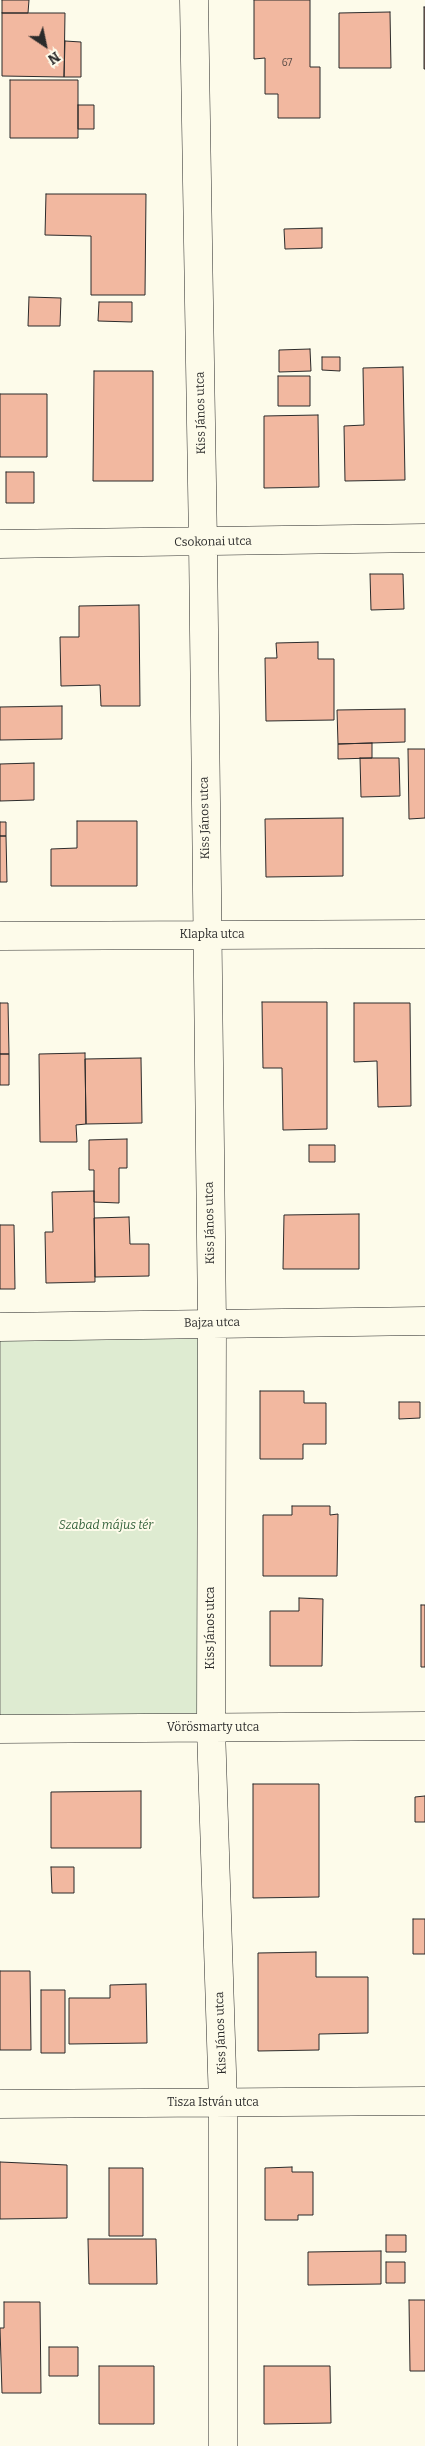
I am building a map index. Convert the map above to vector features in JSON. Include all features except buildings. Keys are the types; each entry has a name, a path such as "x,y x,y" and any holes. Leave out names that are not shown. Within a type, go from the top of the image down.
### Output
{"street":[{"name":"Kiss János utca","path":"194,0 203,542 206,935 212,1323 211,1728 223,2103 222,2446"},
{"name":"Csokonai utca","path":"0,544 425,538"},
{"name":"Klapka utca","path":"0,936 425,934"},
{"name":"Bajza utca","path":"0,1326 425,1321"},
{"name":"Vörösmarty utca","path":"0,1729 425,1726"},
{"name":"Tisza István utca","path":"0,2104 425,2101"}],"green space":[{"name":"Szabad május tér","path":"212,1323 211,1728 0,1729 0,1327"}]}
